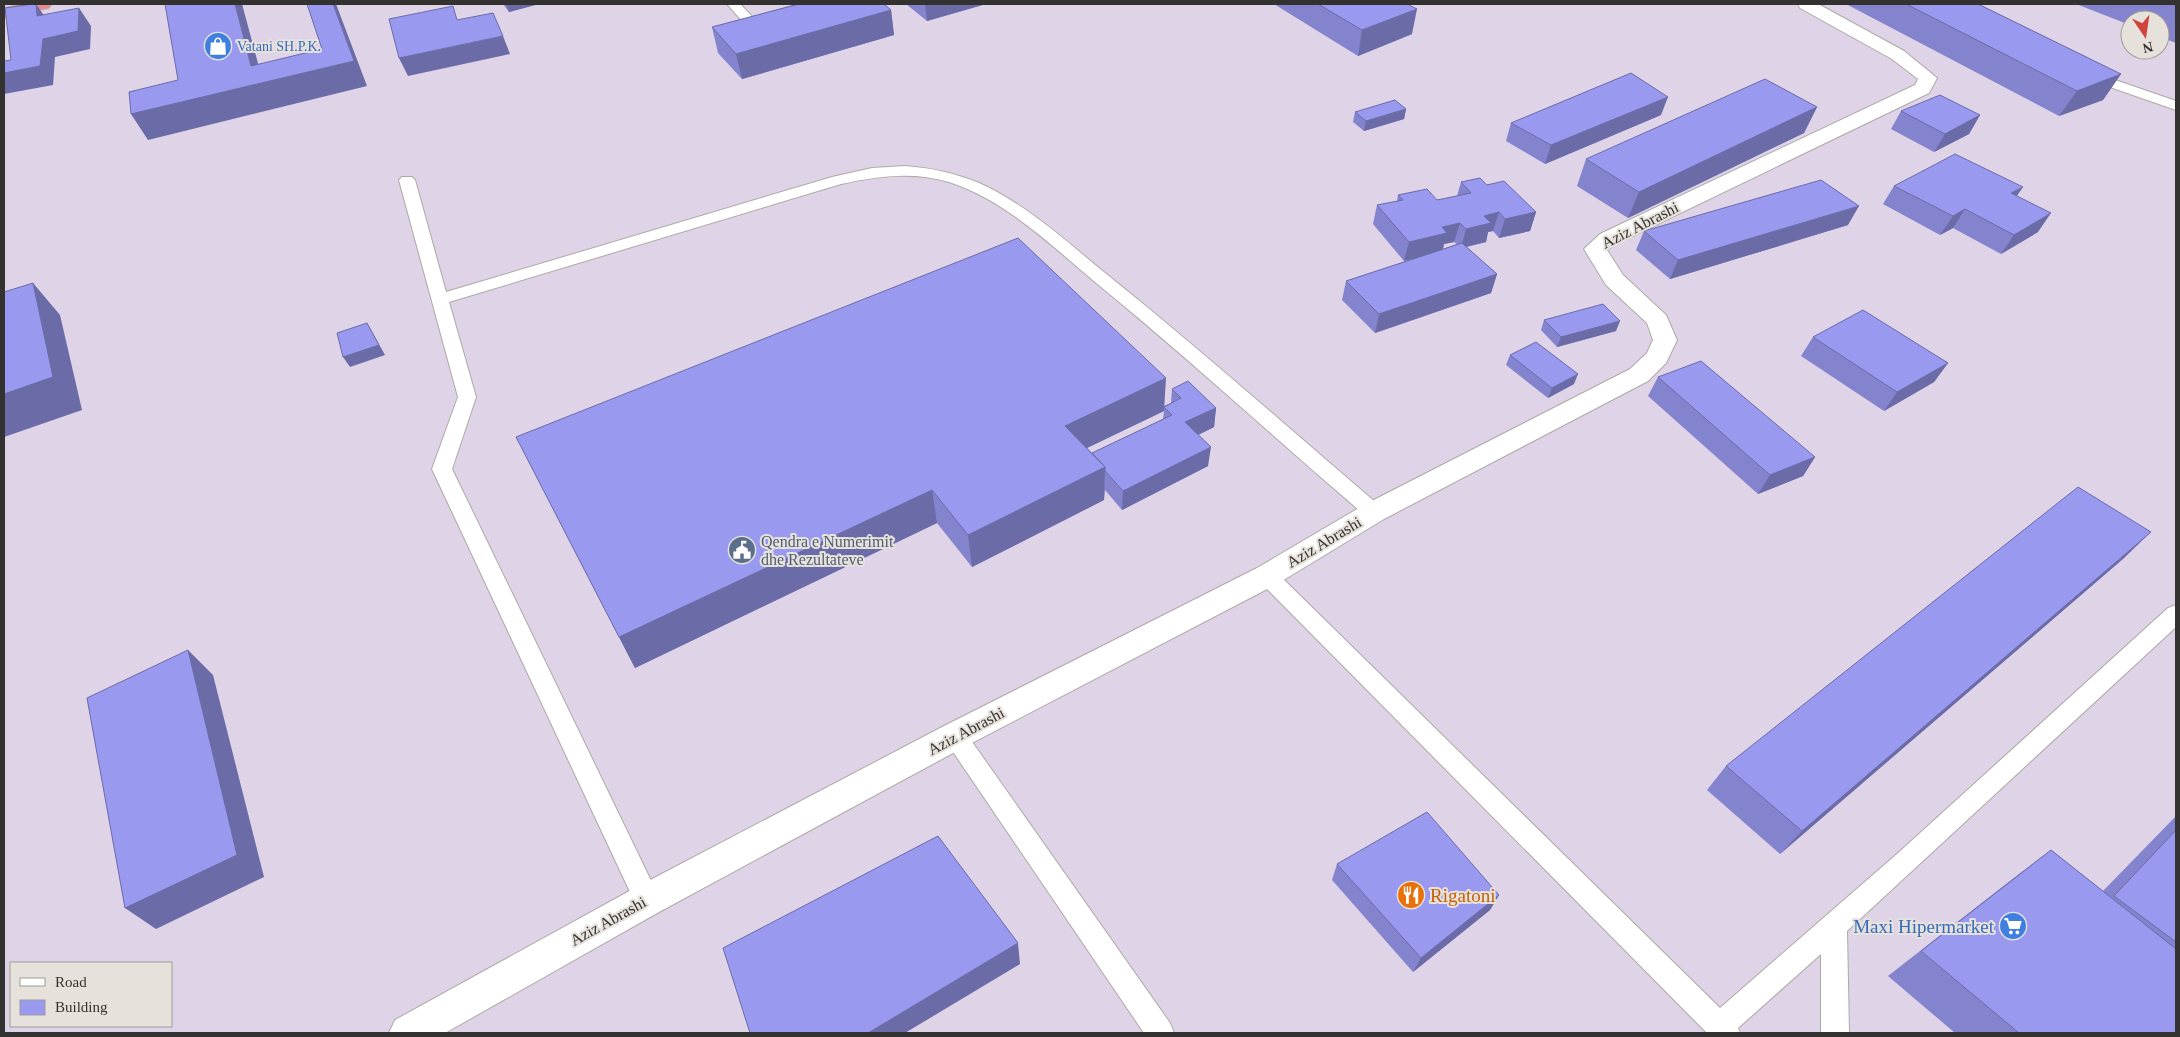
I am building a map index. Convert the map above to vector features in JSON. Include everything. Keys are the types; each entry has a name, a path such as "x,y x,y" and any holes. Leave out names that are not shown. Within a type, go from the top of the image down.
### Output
{"highway":[{"path":"4,13 43,4"}],"street":[{"name":"Aziz Abrashi","path":"408,1033 646,900 955,736 1267,576 1374,512 1640,374 1657,357 1665,340 1658,320 1614,280 1594,248 1608,239 1922,89 1928,78 1915,66 1806,4"}],"lane":[{"path":"733,4 764,37"},
{"path":"2079,70 2176,106"},
{"path":"440,299 837,180 871,172 903,169 937,174 974,186 1009,207 1053,240 1149,317 1374,512"},
{"path":"407,180 466,397 442,469 646,900"},
{"path":"1267,576 1723,1030 1834,926 2176,614"},
{"path":"955,736 1160,1033"},
{"path":"1834,926 1835,1033"}],"shaded area":[{"path":"4,4 2176,4 2176,1033 4,1033"}],"building":[{"path":"36,4 37,16 79,8 78,31 43,39 40,66 4,73 4,61 11,60 5,8"},
{"path":"165,4 235,4 251,66 322,49 307,4 333,4 354,61 131,114 129,92 178,80"},
{"path":"799,4 884,4 891,10 736,54 712,27"},
{"path":"1318,4 1407,4 1417,9 1362,30"},
{"path":"1906,4 1978,4 2121,74 2077,91"},
{"path":"453,6 457,20 493,13 503,36 399,58 389,19"},
{"path":"1631,73 1668,97 1551,145 1511,123"},
{"path":"1765,79 1817,107 1639,192 1586,159"},
{"path":"1940,95 1980,115 1945,134 1901,111"},
{"path":"1395,100 1406,109 1366,121 1355,112"},
{"path":"1955,154 2023,187 2011,193 2051,213 2014,235 1965,209 1953,216 1894,186"},
{"path":"1480,178 1487,185 1504,181 1536,212 1505,219 1499,212 1484,216 1491,223 1466,229 1460,223 1442,227 1447,233 1409,242 1377,205 1403,200 1398,195 1427,189 1437,200 1471,193 1461,182"},
{"path":"1821,180 1859,206 1678,260 1644,231"},
{"path":"1018,238 1166,378 1065,426 1105,467 968,535 932,490 619,637 516,437"},
{"path":"1462,243 1497,274 1379,314 1346,281"},
{"path":"33,283 53,377 4,394 4,292"},
{"path":"1603,304 1620,321 1561,337 1544,320"},
{"path":"1863,310 1948,363 1897,392 1813,337"},
{"path":"367,323 379,345 343,357 337,333"},
{"path":"1536,342 1578,374 1552,388 1510,355"},
{"path":"1701,361 1815,457 1770,475 1658,377"},
{"path":"1188,381 1216,408 1185,422 1211,447 1123,491 1092,453 1172,415 1164,407 1181,398 1172,389"},
{"path":"2078,487 2151,532 1802,831 1726,766"},
{"path":"188,650 237,855 125,908 87,698"},
{"name":"Rigatoni","path":"1427,812 1499,895 1421,958 1337,864"},
{"path":"2176,830 2176,942 2114,896"},
{"path":"938,836 1018,943 868,1033 750,1033 723,948"},
{"name":"Maxi Hipermarket","path":"2051,850 2176,949 2176,1033 2019,1033 1921,951"}],"place":[{"name":"Vatani SH.P.K.","path":"218,46"},
{"name":"Qendra e Numerimit dhe Rezultateve","path":"742,550"},
{"name":"Rigatoni","path":"1411,895"},
{"name":"Maxi Hipermarket","path":"2013,926"}]}
